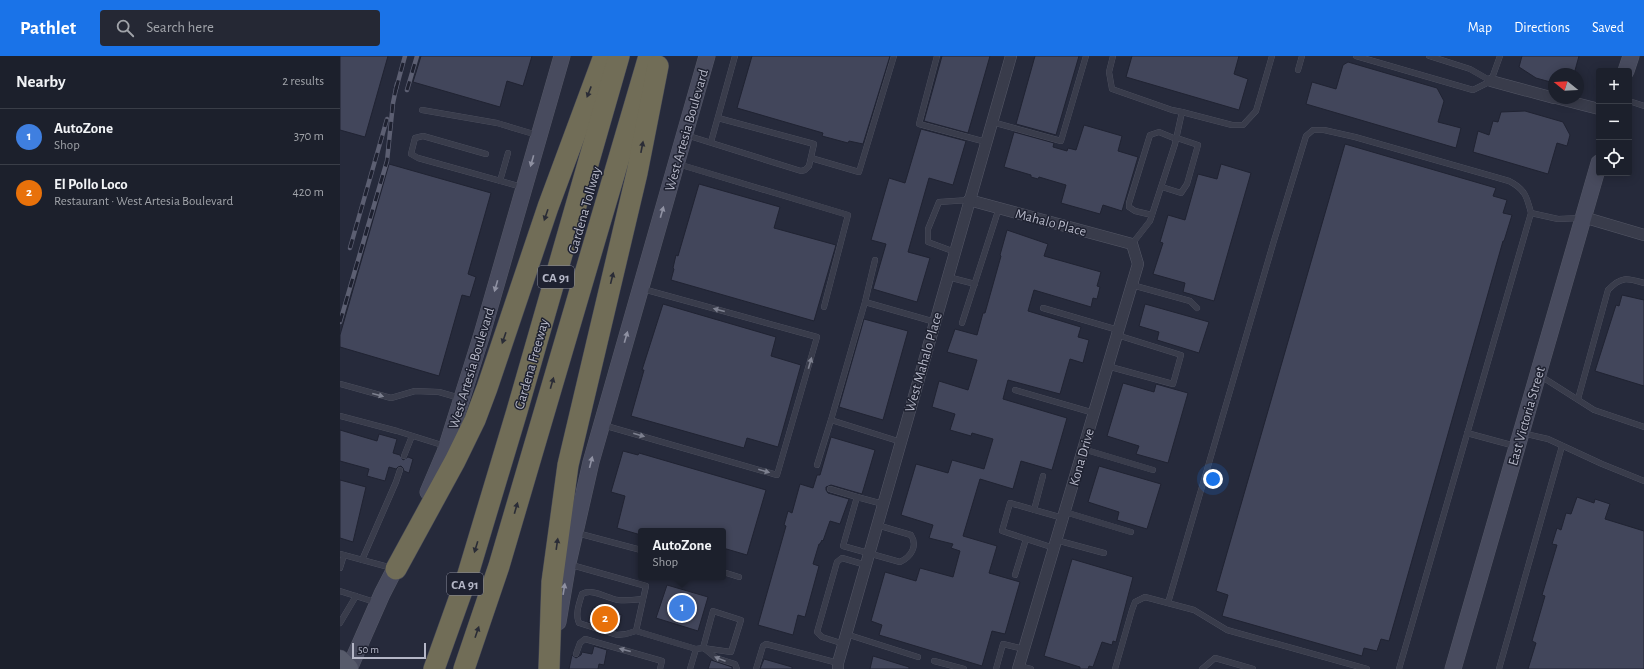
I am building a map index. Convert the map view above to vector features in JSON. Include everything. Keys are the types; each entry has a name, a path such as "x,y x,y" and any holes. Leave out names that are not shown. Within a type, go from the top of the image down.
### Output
{"highway":[{"path":"396,569 455,461 475,420 554,192 604,56"},
{"name":"Gardena Freeway","path":"434,669 468,574 519,404 619,56"},
{"name":"Gardena Tollway","path":"491,497 509,474 628,56"},
{"name":"Gardena Tollway","path":"570,324 567,298 638,56"},
{"name":"Gardena Freeway","path":"464,669 499,566 649,56"},
{"path":"549,669 552,582 568,465 637,173 660,56"}],"main road":[{"name":"West Artesia Boulevard","path":"347,667 396,569 447,446 562,56"},
{"name":"West Artesia Boulevard","path":"549,669 568,564 601,424 707,56"},
{"path":"1627,68 1630,56"},
{"name":"East Victoria Street","path":"1452,669 1596,173"}],"street":[{"name":"West Mahalo Place","path":"838,666 954,252 1011,56"},
{"path":"1491,81 1548,96"},
{"path":"1579,104 1596,108"},
{"name":"Mahalo Place","path":"969,200 1132,244"},
{"path":"1583,217 1644,235"},
{"name":"Kona Drive","path":"1018,667 1138,264 1132,244"}],"lane":[{"path":"711,142 735,56"},
{"path":"810,158 860,172 894,56"},
{"path":"937,56 919,124 986,142"},
{"path":"992,122 1062,141 1086,56"},
{"path":"1113,56 1109,72 1112,89 1172,110 1232,125 1243,125 1256,111 1272,56"},
{"path":"1298,70 1302,56"},
{"path":"1356,56 1473,90 1491,81 1500,56"},
{"path":"1429,56 1470,69 1491,81"},
{"path":"1632,102 1644,106"},
{"path":"422,110 497,123 539,136"},
{"path":"1132,244 1142,234 1150,221 1177,138 1182,112"},
{"path":"684,134 801,171 805,170 809,166 814,144 718,118"},
{"path":"1168,603 1270,252 1306,136 1313,130 1324,130 1383,145 1509,181 1519,186 1527,196 1532,213 1399,669"},
{"path":"1152,215 1135,211 1129,207 1150,135 1159,132 1198,145 1187,184 1181,193 1162,187"},
{"path":"486,154 423,136 415,138 411,154 418,158 524,188"},
{"path":"500,181 508,153"},
{"path":"676,163 848,214 824,307"},
{"path":"954,252 928,242 928,229 939,202 969,200"},
{"path":"962,323 999,208"},
{"path":"1532,213 1558,219 1583,217"},
{"path":"817,465 865,302 875,260"},
{"path":"948,277 975,284"},
{"path":"1578,399 1608,290 1617,281 1630,279 1644,283"},
{"path":"1132,285 1190,301 1197,308"},
{"path":"601,424 777,475 813,352 817,337 640,288"},
{"path":"865,302 935,322"},
{"path":"1043,308 1181,355 1173,384 1107,366"},
{"path":"1538,374 1594,410 1644,427"},
{"path":"340,384 391,398 416,392 439,392 462,398"},
{"path":"1014,390 1094,412"},
{"path":"340,416 447,446"},
{"path":"831,420 901,442"},
{"path":"1467,433 1519,440 1548,440 1644,481"},
{"path":"404,456 412,436"},
{"path":"1499,669 1562,446"},
{"path":"1083,449 1153,470"},
{"path":"362,560 400,470"},
{"path":"1034,510 1043,476"},
{"path":"830,489 883,504"},
{"path":"857,497 843,546 868,559"},
{"path":"1104,553 1026,539 1002,531 1010,503 1034,510 1064,515 1131,532"},
{"path":"877,525 911,535 914,540 914,548 908,558 900,562 842,558 837,562 817,632 822,637 845,639 918,657"},
{"path":"575,532 638,549"},
{"path":"1015,575 1026,539"},
{"path":"340,568 342,555 396,569"},
{"path":"568,564 646,586 636,631"},
{"path":"726,573 739,577"},
{"path":"340,590 378,603"},
{"path":"643,599 630,601 616,600 591,592 582,594 578,606 577,619 579,624 616,635 636,631 696,649 703,648 731,652 741,620 713,611 703,648"},
{"path":"340,623 356,596"},
{"path":"1115,669 1135,602 1145,597 1194,610 1227,630 1367,669"},
{"path":"576,654 580,643 585,639 662,660 660,669"},
{"path":"756,669 763,646 766,644 838,666"},
{"path":"996,669 1003,644 1024,649"},
{"path":"703,648 716,658 735,664 737,669"},
{"path":"690,669 696,649"},
{"path":"1202,669 1215,658 1252,669"},
{"path":"934,660 964,669"},
{"path":"1018,667 1031,669"}],"building":[{"path":"340,56 388,56 365,137 340,130"},
{"path":"421,56 532,56 523,86 507,81 500,107 413,82"},
{"path":"752,56 890,56 863,144 849,141 848,143 822,136 823,133 737,108"},
{"path":"942,56 990,56 968,133 924,121"},
{"path":"1035,56 1079,56 1056,135 1016,124"},
{"path":"1132,56 1239,56 1234,74 1248,79 1239,110 1126,77"},
{"path":"1522,56 1579,56 1576,68 1548,68 1548,81 1536,78 1519,67"},
{"path":"1348,62 1437,88 1444,101 1438,122 1461,128 1456,148 1306,104 1312,82 1336,89 1343,65"},
{"path":"1525,111 1563,122 1570,135 1567,146 1557,143 1548,174 1473,152 1478,131 1489,135 1493,121 1498,122 1501,112"},
{"path":"1084,125 1122,136 1118,151 1138,157 1122,211 1103,205 1100,214 1061,203 1066,185 1039,177 1038,179 1031,177 1031,175 1004,167 1014,132 1054,143 1053,147 1067,151 1068,148 1076,150"},
{"path":"921,129 966,141 953,185 929,178 908,252 930,258 917,302 873,289 886,244 871,240 889,178 905,183"},
{"path":"1345,144 1496,188 1493,196 1507,200 1503,213 1512,215 1503,241 1389,641 1381,639 1377,651 1364,648 1362,656 1222,616 1228,595 1216,591"},
{"path":"389,164 491,193 468,274 476,277 470,297 462,295 439,376 340,347 340,335"},
{"path":"1221,164 1251,173 1214,301 1183,292 1185,283 1153,274 1163,243 1160,242 1168,215 1185,220 1198,174 1217,179"},
{"path":"699,184 780,207 774,228 836,245 814,321 671,280 676,255 678,256"},
{"path":"1007,230 1048,244 1044,256 1101,272 1097,286 1100,287 1097,299 1093,298 1091,307 1034,290 1028,311 1081,327 1078,337 1089,340 1083,363 1070,359 1060,394 1008,380 1003,399 1067,418 1052,470 1021,461 1013,489 980,479 963,536 997,546 989,573 1020,582 1005,634 992,631 982,666 879,635 882,625 871,621 885,572 916,581 920,568 953,577 960,551 951,548 953,544 929,538 933,525 901,515 916,464 948,473 952,460 984,469 993,439 972,433 971,436 950,430 955,414 932,407 939,381 968,390 977,360 947,352 955,329 977,335 983,313 985,313"},
{"path":"1622,295 1644,300 1644,386 1595,371 1616,305 1619,306"},
{"path":"663,304 776,337 771,356 801,365 778,447 747,438 744,448 631,416 644,370 642,370"},
{"path":"1145,304 1209,322 1199,353 1157,340 1159,332 1139,326"},
{"path":"864,319 908,331 883,420 839,407"},
{"path":"1123,383 1154,392 1156,384 1188,393 1168,463 1136,454 1139,446 1107,436"},
{"path":"340,430 377,441 379,434 397,439 393,453 400,455 403,460 408,457 413,459 409,473 404,471 401,466 396,469 389,467 385,481 367,476 369,469 340,461"},
{"path":"831,437 875,450 862,494 831,485 826,487 828,493 849,499 840,524 830,521 823,541 822,540 819,544 813,564 819,566 805,617 798,615 793,635 758,625 786,526 784,525 788,511 792,513 800,484 813,488 817,475 820,475"},
{"path":"623,451 638,455 639,453 766,490 747,555 726,549 726,528 638,528 638,534 617,528 625,496 611,492"},
{"path":"1099,466 1161,484 1147,529 1117,520 1119,512 1088,502"},
{"path":"340,480 366,487 353,542 340,538"},
{"path":"1577,497 1594,503 1595,499 1610,504 1605,519 1644,531 1644,669 1528,669 1536,643 1532,641 1545,596 1542,595 1557,545 1552,544 1557,528 1561,530 1566,513 1571,514"},
{"path":"1072,559 1133,577 1116,642 1113,641 1112,645 1102,642 1093,667 1089,666 1088,669 1080,669 1080,667 1044,656"},
{"path":"667,585 708,597 698,631 656,618"},
{"path":"593,607 605,611 606,608 613,610 613,613 622,615 618,630 588,622"},
{"path":"594,646 607,650 604,665 599,664 598,669 569,669 572,655 576,658 581,655 582,652 592,654"},
{"path":"873,656 909,667 909,669 870,669"},
{"path":"764,659 792,667 792,669 760,669"},
{"path":"711,660 732,667 732,669 708,669"}],"railway":[{"path":"396,89 405,56"},
{"path":"407,90 417,56"},
{"path":"340,322 387,161 393,103 397,84"},
{"path":"350,248 387,119"}],"place":[{"name":"AutoZone","path":"682,608"},
{"name":"El Pollo Loco","path":"605,619"}]}
